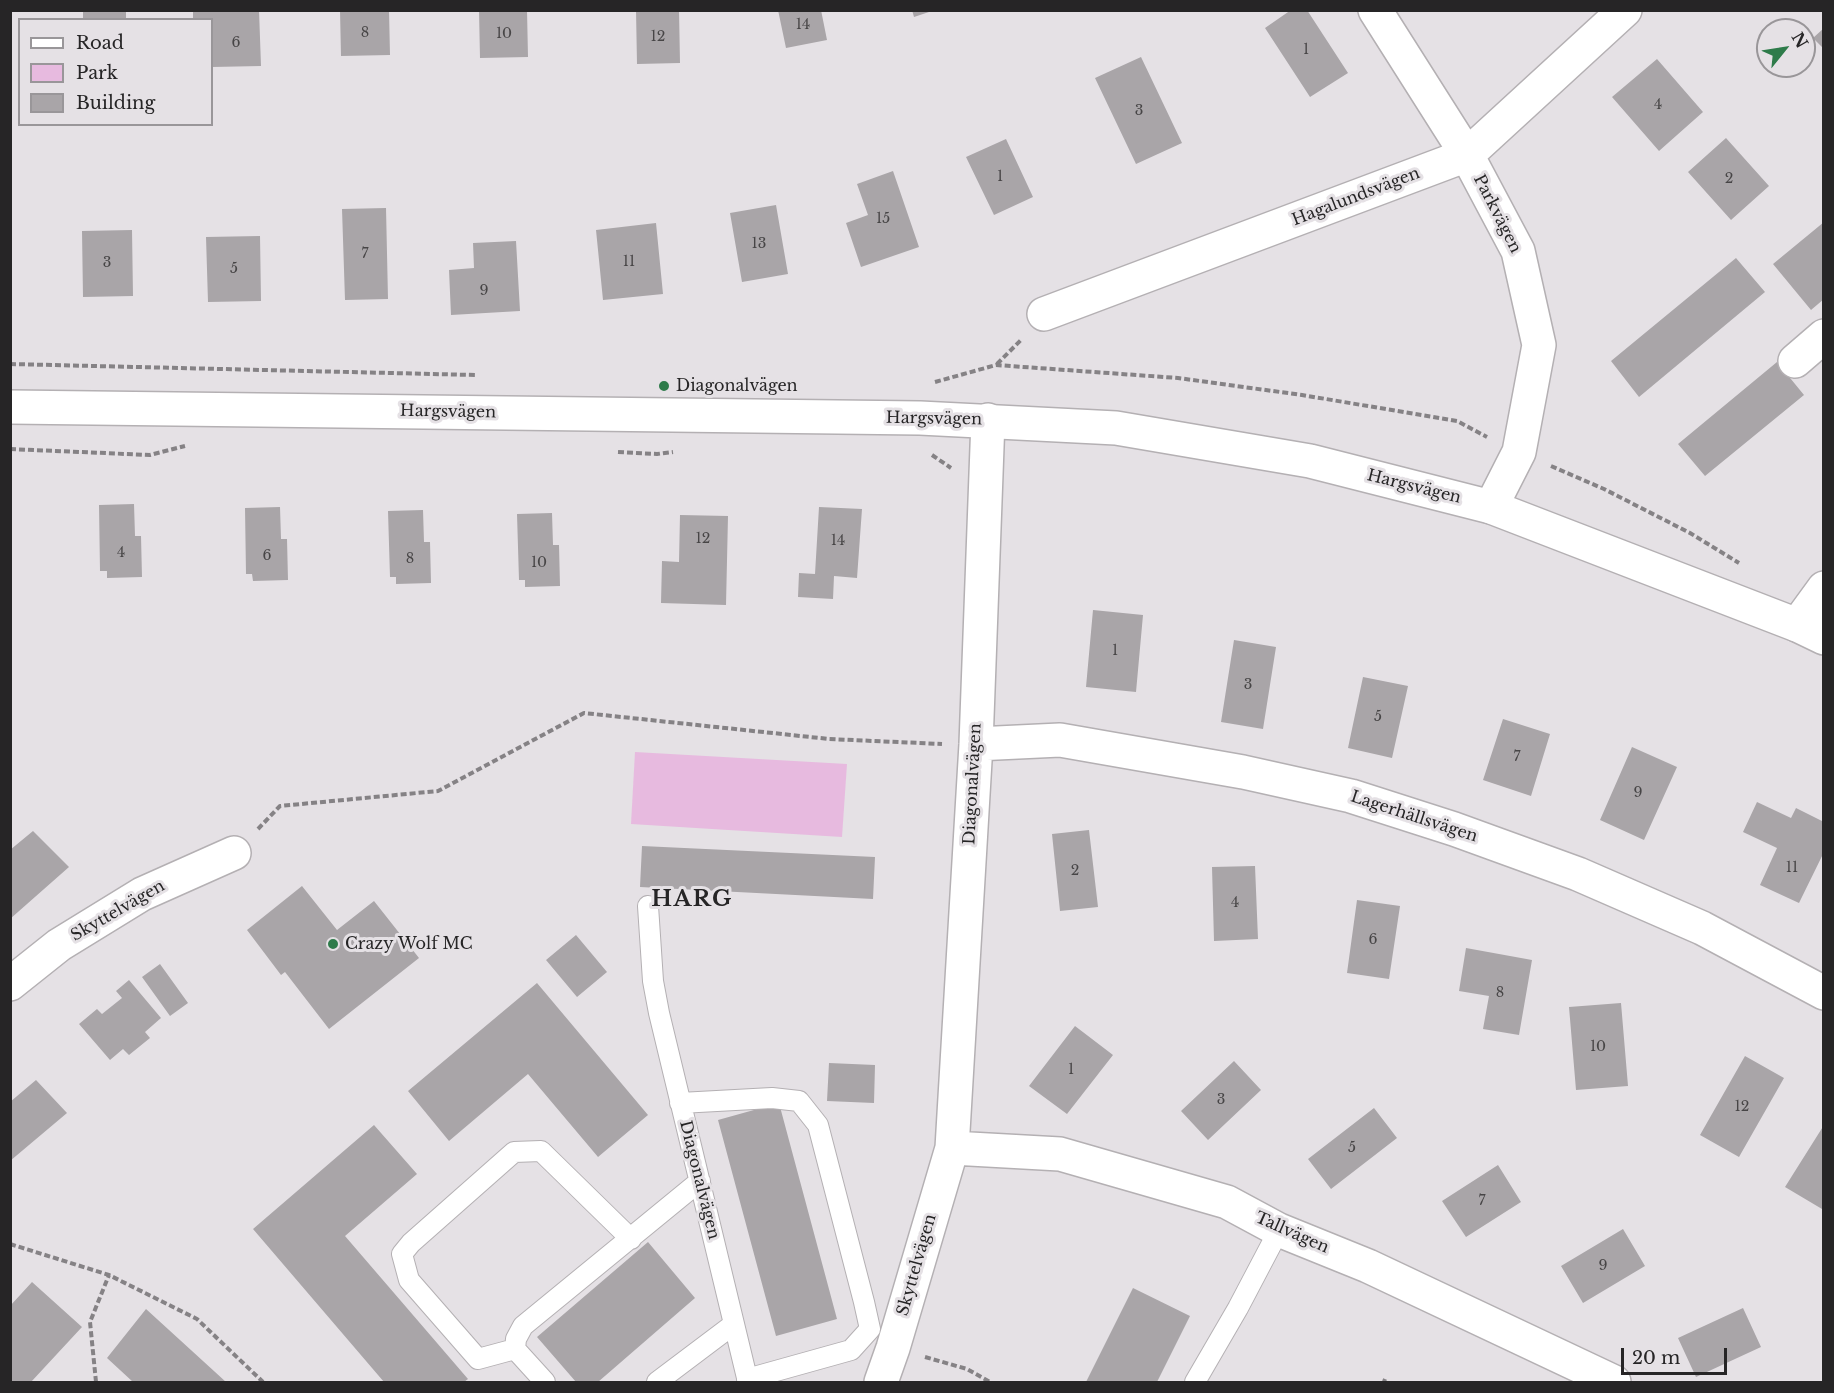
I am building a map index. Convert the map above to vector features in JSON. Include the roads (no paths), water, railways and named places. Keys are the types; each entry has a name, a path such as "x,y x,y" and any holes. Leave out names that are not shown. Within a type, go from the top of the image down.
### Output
{"street":[{"name":"Parkvägen","path":"1375,10 1467,155 1518,251 1539,345 1519,452 1491,507"},
{"name":"Hagalundsvägen","path":"1044,314 1467,155 1625,10"},
{"path":"1795,361 1824,336"},
{"name":"Hargsvägen","path":"10,407 988,420 1116,428 1310,461 1491,507 1810,631"},
{"name":"Diagonalvägen","path":"952,1148 976,744 988,420"},
{"path":"1810,631 1824,588"},
{"name":"Lagerhällsvägen","path":"976,744 1060,740 1243,772 1351,796 1454,829 1578,874 1702,927 1824,993"},
{"name":"Skyttelvägen","path":"10,984 59,945 142,894 234,853"},
{"name":"Tallvägen","path":"952,1148 1060,1154 1227,1202 1279,1230 1368,1266 1614,1383"},
{"name":"Skyttelvägen","path":"881,1383 952,1148"}],"lane":[{"name":"Diagonalvägen","path":"648,906 653,981 747,1381"},
{"path":"680,1103 772,1098 799,1101 818,1125 864,1302 870,1329 851,1350 747,1381"},
{"path":"515,1349 478,1359 409,1280 402,1254 411,1243 514,1152 532,1151 541,1151 631,1239"},
{"path":"545,1383 515,1349 516,1339 523,1326 700,1181"},
{"path":"1195,1383 1279,1230"},
{"path":"657,1383 734,1324"}],"place":[{"name":"Diagonalvägen","path":"664,386"},
{"name":"Crazy Wolf MC","path":"333,944"}],"district":[{"name":"HARG","path":"692,900"}]}
